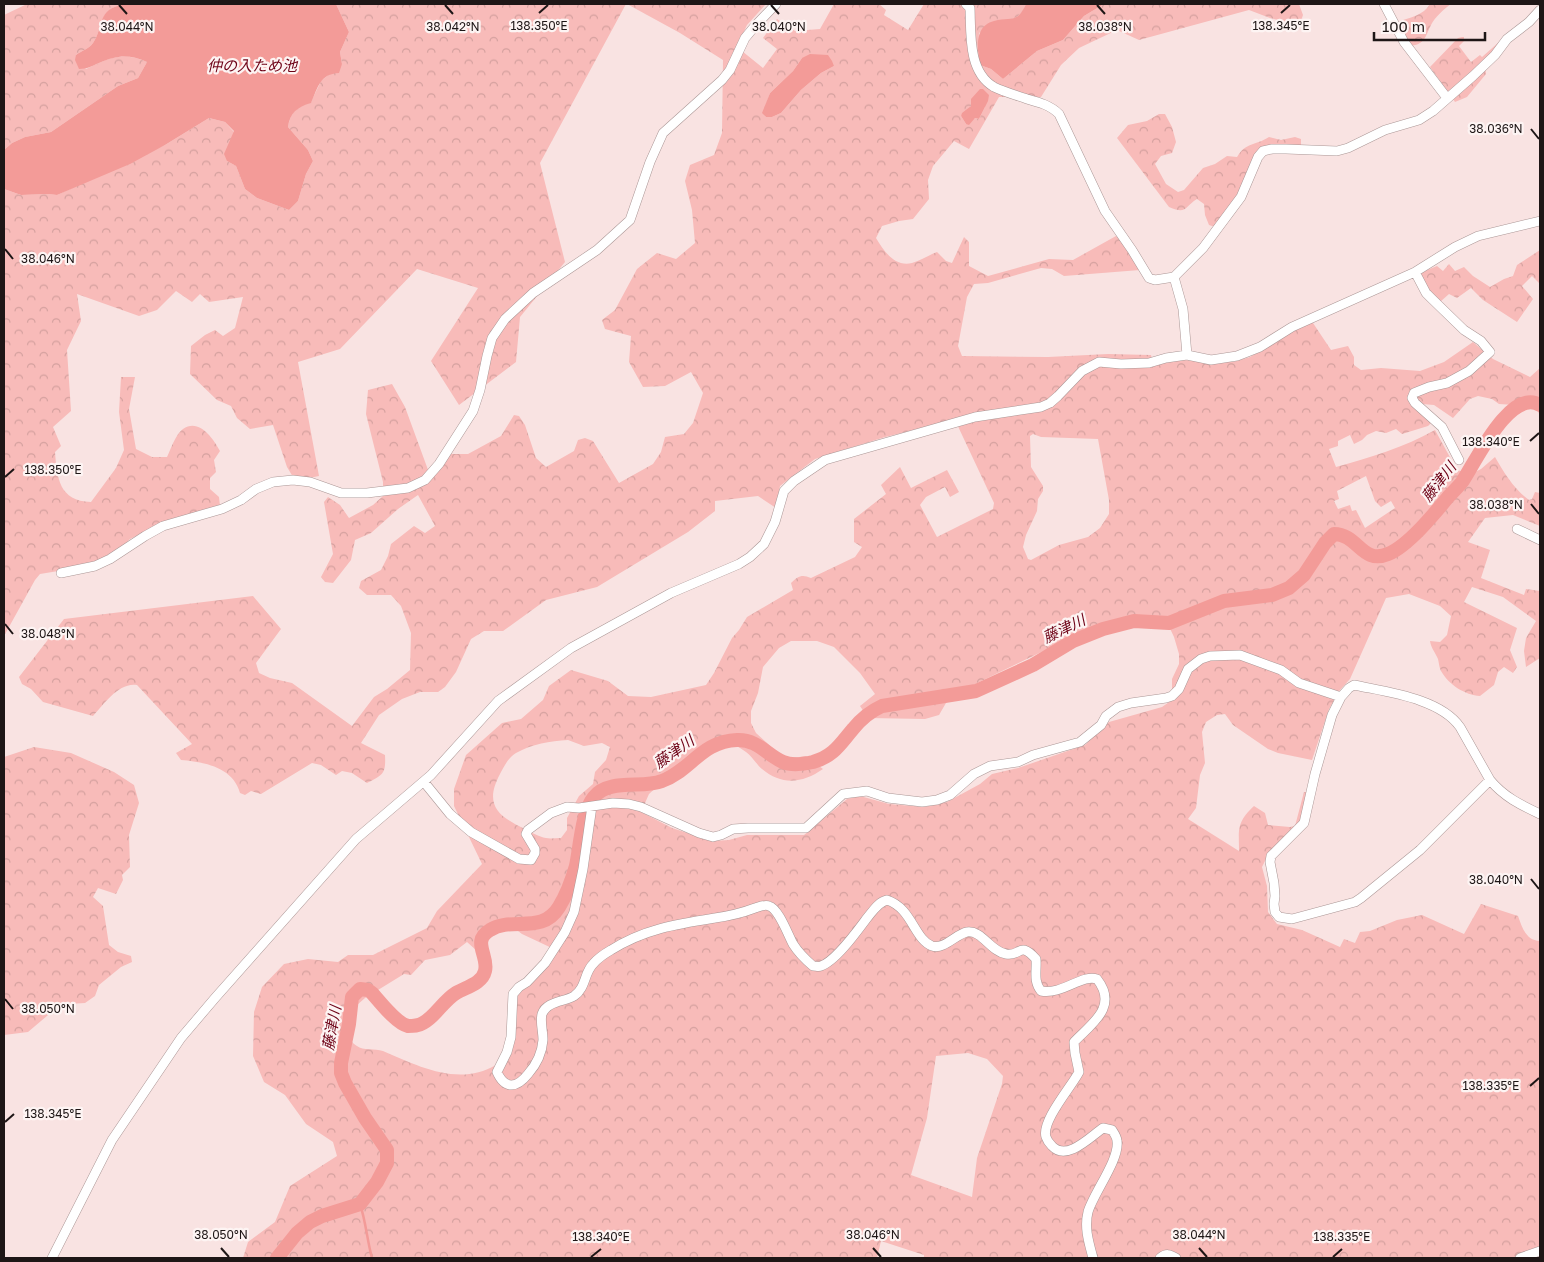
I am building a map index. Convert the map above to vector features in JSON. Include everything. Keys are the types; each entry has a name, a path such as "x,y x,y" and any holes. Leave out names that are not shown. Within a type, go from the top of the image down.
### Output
{"street":[{"path":"61,574 95,566 110,559 144,536 163,526 222,509 241,500 256,489 273,482 293,480 310,482 342,493 367,493 408,488 425,480 439,464 473,411 492,338 505,319 534,293 597,250 630,220 650,162 663,133 722,80 730,70 745,38 776,4"},
{"path":"966,4 970,8 974,55 977,68 983,79 992,86 1047,105 1055,110 1105,211 1149,278 1155,280 1174,277 1203,248 1241,197 1258,157 1263,151 1272,149 1337,151 1348,148 1385,130 1419,120 1433,111 1473,76 1495,55 1507,39 1529,22 1540,10"},
{"path":"1384,4 1404,42 1447,98"},
{"path":"52,1258 112,1140 181,1038 214,998 356,839 424,782 498,701 571,648 671,593 739,564 750,557 764,544 784,492 794,481 825,460 975,417 1041,407 1050,403 1058,396 1082,371 1099,362 1121,364 1149,363 1187,355 1211,360 1237,356 1260,347 1292,327 1414,272 1455,247 1478,236 1540,221"},
{"path":"1414,272 1431,298 1464,330 1481,341 1490,352 1469,371 1447,383 1414,393 1412,398 1415,403 1442,427 1459,460"},
{"path":"1174,277 1183,309 1187,355"},
{"path":"1517,529 1540,540"},
{"path":"424,782 450,814 471,832 519,859 531,860 536,853 526,834 528,830 541,820 568,806 579,808 613,803 629,804 641,807 699,833 713,837 733,829 806,828 843,794 867,791 888,798 922,802 937,800 950,795 974,774 990,766 1018,762 1033,755 1080,742 1101,725 1106,716 1118,707 1172,696 1179,689 1188,668 1201,659 1210,656 1240,656 1281,670 1299,683 1341,697"},
{"path":"1490,780 1420,850 1355,902 1292,919 1280,917 1275,912 1271,856 1304,823 1315,774 1332,715 1341,697 1354,685 1397,693 1441,709 1455,720 1490,780 1503,794 1520,805 1540,814"},
{"path":"592,806 583,869 574,912 565,932 544,963 513,994 511,1037 507,1052 497,1072 504,1082 509,1085 515,1085 523,1080 539,1058 543,1041 541,1024 543,1013 548,1005 575,995 584,984 591,965 601,956 626,940 669,925 741,914 760,906 768,905 777,913 794,945 809,963 813,966 821,966 844,947 875,908 887,900 900,907 930,945 936,947 946,944 961,933 970,931 979,934 990,946 1003,954 1021,950 1028,951 1036,959 1036,986 1041,991 1054,991 1088,978 1097,979 1102,985 1105,999 1104,1010 1095,1022 1074,1042 1079,1072 1053,1112 1047,1124 1046,1133 1049,1142 1055,1149 1062,1151 1069,1151 1082,1145 1103,1128 1112,1130 1116,1136 1118,1142 1109,1171 1091,1204 1087,1219 1086,1233 1093,1258"},
{"path":"1520,1258 1540,1251"},
{"path":"1160,1258 1165,1254 1170,1254 1176,1258"}],"green space":[{"path":"27,4 124,4 109,10 105,14 93,43 76,55 86,69 109,59 123,56 147,62 138,78 118,86 51,132 25,137 12,143 4,150 4,15"},
{"path":"336,4 626,4 540,163 565,262 520,317 516,362 459,405 431,361 478,288 417,269 340,349 298,362 319,476 309,478 293,477 287,467 273,425 250,429 237,418 231,406 217,400 190,374 191,346 215,330 223,336 235,328 243,297 209,302 200,294 192,302 176,291 157,310 139,316 77,294 81,321 67,350 71,411 53,427 61,446 55,452 57,471 66,493 80,501 91,502 116,468 124,450 119,412 121,377 135,377 129,409 136,449 152,457 167,457 175,438 183,429 195,426 205,431 220,451 214,460 216,472 210,478 210,489 219,497 220,506 159,525 130,539 116,553 95,565 40,574 4,636 4,189 21,195 57,195 165,145 209,118 225,122 234,132 227,161 236,166 245,189 257,198 289,210 298,201 306,174 313,161 308,150 288,127 295,111 311,102 321,81 342,64 340,52 349,32"},
{"path":"627,4 766,4 747,25 737,47 763,68 777,49 763,38 777,19 795,31 820,29 834,4 879,4 886,10 884,15 908,30 924,4 1026,4 1023,11 1017,17 1001,20 979,33 978,53 980,65 991,69 1003,79 1037,51 1063,40 1084,16 1104,4 1299,4 1303,15 1299,22 1290,23 1249,10 1139,40 1117,30 1079,48 1061,65 1041,97 999,97 969,149 954,141 933,166 928,180 929,199 913,219 882,226 876,238 890,257 906,264 937,252 946,261 952,263 964,237 969,242 969,266 988,276 1049,259 1073,260 1116,236 1131,250 1140,270 1064,276 1052,269 1041,268 988,283 974,284 967,297 958,346 962,356 1048,357 1108,354 1151,355 1154,365 1180,360 1233,362 1250,357 1311,320 1331,350 1348,346 1354,357 1354,365 1361,370 1381,368 1420,371 1444,362 1473,342 1493,359 1530,377 1540,368 1540,416 1537,409 1531,406 1499,404 1492,399 1478,396 1470,399 1453,418 1434,405 1422,404 1431,423 1428,426 1402,434 1396,429 1386,433 1376,431 1354,444 1350,435 1338,441 1338,446 1329,449 1336,467 1399,447 1435,430 1457,470 1471,474 1481,469 1495,457 1510,480 1529,500 1532,499 1535,492 1540,493 1540,526 1513,515 1485,518 1468,542 1490,550 1481,578 1524,595 1526,589 1540,591 1540,658 1526,667 1524,651 1526,638 1536,621 1503,597 1472,587 1464,602 1517,628 1510,650 1517,667 1513,673 1504,667 1498,672 1494,685 1480,696 1469,694 1453,685 1444,676 1430,641 1440,642 1447,635 1451,616 1440,606 1409,594 1386,598 1350,679 1340,690 1329,709 1312,760 1268,749 1233,725 1225,714 1217,715 1206,722 1202,732 1205,763 1200,775 1196,808 1188,819 1239,851 1241,822 1254,806 1265,813 1268,825 1295,826 1304,792 1308,792 1302,820 1267,857 1262,867 1267,886 1268,912 1277,924 1302,930 1340,947 1344,939 1355,943 1360,932 1370,931 1397,920 1422,915 1464,934 1481,904 1518,916 1528,936 1531,939 1540,941 1540,1258 924,1258 924,1255 881,1241 877,1258 243,1258 248,1242 275,1222 290,1186 337,1156 333,1142 306,1124 285,1095 264,1082 253,1056 254,1012 262,987 284,964 308,959 338,962 348,955 373,955 427,928 437,911 482,864 454,806 454,789 466,755 502,723 521,719 543,700 549,686 571,670 608,681 628,696 651,697 706,685 732,638 747,617 793,590 791,583 798,577 805,576 811,578 855,557 862,547 854,542 854,519 886,494 881,485 900,467 911,488 947,470 959,492 950,497 945,487 926,497 920,505 937,537 993,509 994,503 955,420 885,437 815,459 780,486 776,508 758,496 715,501 715,511 688,532 597,587 546,600 503,631 484,631 471,639 456,672 445,687 438,692 420,692 402,699 379,715 361,743 385,755 385,766 380,776 367,783 352,773 342,771 336,775 321,765 312,763 261,794 251,791 245,795 240,793 231,777 224,772 208,764 181,760 176,753 192,744 137,685 130,685 118,690 93,716 43,702 31,689 22,684 19,677 64,619 253,596 281,629 256,663 259,673 270,678 292,683 352,726 374,697 410,670 411,633 401,606 391,595 367,595 359,588 361,581 381,570 388,556 391,544 414,526 425,533 435,526 418,495 398,509 371,533 355,540 351,560 333,583 325,582 321,577 333,554 324,502 328,497 340,505 349,518 373,505 383,496 383,482 366,414 368,390 392,384 405,407 431,478 448,454 468,454 501,436 514,415 519,416 525,425 536,458 546,467 574,451 578,440 585,438 593,441 619,483 653,464 661,452 665,437 684,434 693,423 703,393 691,372 665,386 643,387 629,362 631,336 605,329 602,320 615,310 637,269 657,253 676,259 695,243 692,210 685,181 690,165 714,155 722,133 723,60 680,33","holes":["802,58 834,66 821,73 801,90 781,113 772,117 766,117 763,113 770,93 793,71","971,106 985,107 979,119 975,118 966,124 961,116","1033,434 1041,437 1098,439 1109,500 1109,514 1100,528 1088,537 1059,545 1031,560 1028,559 1023,547 1026,535 1037,511 1038,499 1043,491 1043,486 1031,467 1030,436","1366,476 1375,501 1381,507 1391,501 1395,508 1365,528 1356,510 1352,511 1350,505 1338,509 1334,501 1339,499 1337,491","1134,617 1165,618 1174,637 1179,654 1179,664 1172,679 1172,700 1162,707 1109,722 1085,745 1018,768 992,774 980,784 947,802 924,807 889,804 860,796 847,799 804,835 747,835 729,840 712,841 672,828 641,812 649,794 673,772 699,750 721,739 746,752 762,769 777,778 792,781 800,780 823,769 806,756 785,759 756,733 751,723 751,711 758,693 763,667 779,648 791,641 817,641 834,647 860,673 875,694 860,706 868,718 925,719 939,715 946,703 967,688 1095,626","568,740 584,746 602,743 610,747 606,760 595,772 593,784 579,796 567,818 567,830 561,838 538,836 515,824 501,814 493,801 495,784 513,755 535,745","514,928 522,934 556,950 514,996 503,1066 496,1065 468,1074 439,1072 410,1063 383,1051 360,1048 343,1033 348,1013 365,998 404,974 411,975 425,960 450,955 467,942 477,951 497,931","968,1053 987,1059 1003,1076 977,1158 972,1197 911,1175 927,1118 936,1056"]},
{"path":"1430,4 1451,4 1435,19 1426,37 1421,42 1409,46 1397,22 1424,11"},
{"path":"1464,37 1464,41 1459,46 1471,62 1480,55 1482,57 1499,42 1500,45 1485,62 1486,74 1467,97 1455,102 1430,67 1458,38"},
{"path":"1159,114 1165,114 1172,127 1176,142 1172,153 1161,156 1155,164 1166,184 1178,192 1184,190 1203,168 1215,164 1227,156 1237,157 1247,146 1269,137 1281,140 1295,137 1301,139 1301,145 1265,147 1238,195 1215,227 1209,225 1205,215 1204,204 1197,199 1182,210 1169,207 1117,138 1128,125 1147,121"},
{"path":"1540,250 1540,284 1532,276 1522,286 1533,299 1517,322 1483,300 1471,288 1457,298 1449,294 1440,302 1428,290 1420,273 1437,266 1443,271 1449,264 1455,271 1464,267 1473,276 1490,287 1513,276 1517,265"},
{"path":"34,747 71,753 114,772 134,785 139,803 129,835 130,867 122,875 123,880 116,894 98,888 93,897 103,906 109,945 118,952 131,956 132,962 121,967 99,985 95,996 85,1003 69,1004 54,1010 28,1032 4,1035 4,757"}],"water":[{"name":"仲の入ため池","path":"124,4 336,4 349,32 340,52 342,64 339,73 324,79 311,103 295,111 289,122 288,127 308,150 313,161 306,174 298,201 289,210 257,198 245,189 236,166 227,161 224,154 234,131 225,122 209,118 130,164 57,195 21,195 4,189 4,150 12,143 25,137 51,132 118,86 138,78 147,62 129,57 117,57 79,69 75,60 76,55 93,43 105,14 109,10"},
{"path":"1026,4 1104,4 1084,16 1063,40 1037,51 1003,79 991,69 980,65 978,39 983,28 988,24 1016,17"},
{"path":"810,54 828,55 834,66 821,73 801,90 781,113 772,117 766,117 762,113 770,93 793,71 802,58"},
{"path":"980,89 983,89 989,95 988,101 979,119 975,118 969,125 966,124 961,116 962,113 971,106 971,99"}],"waterway":[{"name":"藤津川","path":"277,1258 297,1233 310,1222 322,1216 360,1204 377,1182 387,1163 387,1150 365,1118 341,1073 352,997 360,989 368,990 399,1021 408,1026 414,1026 427,1020 456,993 481,979 486,965 481,944 484,934 499,926 535,923 544,920 559,907 569,887 576,866 587,811 590,803 600,791 617,786 662,781 681,771 714,745 737,740 750,742 783,762 790,764 813,762 836,749 856,725 882,706 976,691 1033,665 1073,641 1103,629 1134,621 1169,623 1224,601 1272,595 1289,588 1304,575 1325,543 1334,534 1342,535 1349,539 1372,556 1388,554 1412,537 1460,484 1484,445 1506,416 1517,407 1529,402 1540,405"},
{"path":"360,1204 372,1258"}]}
